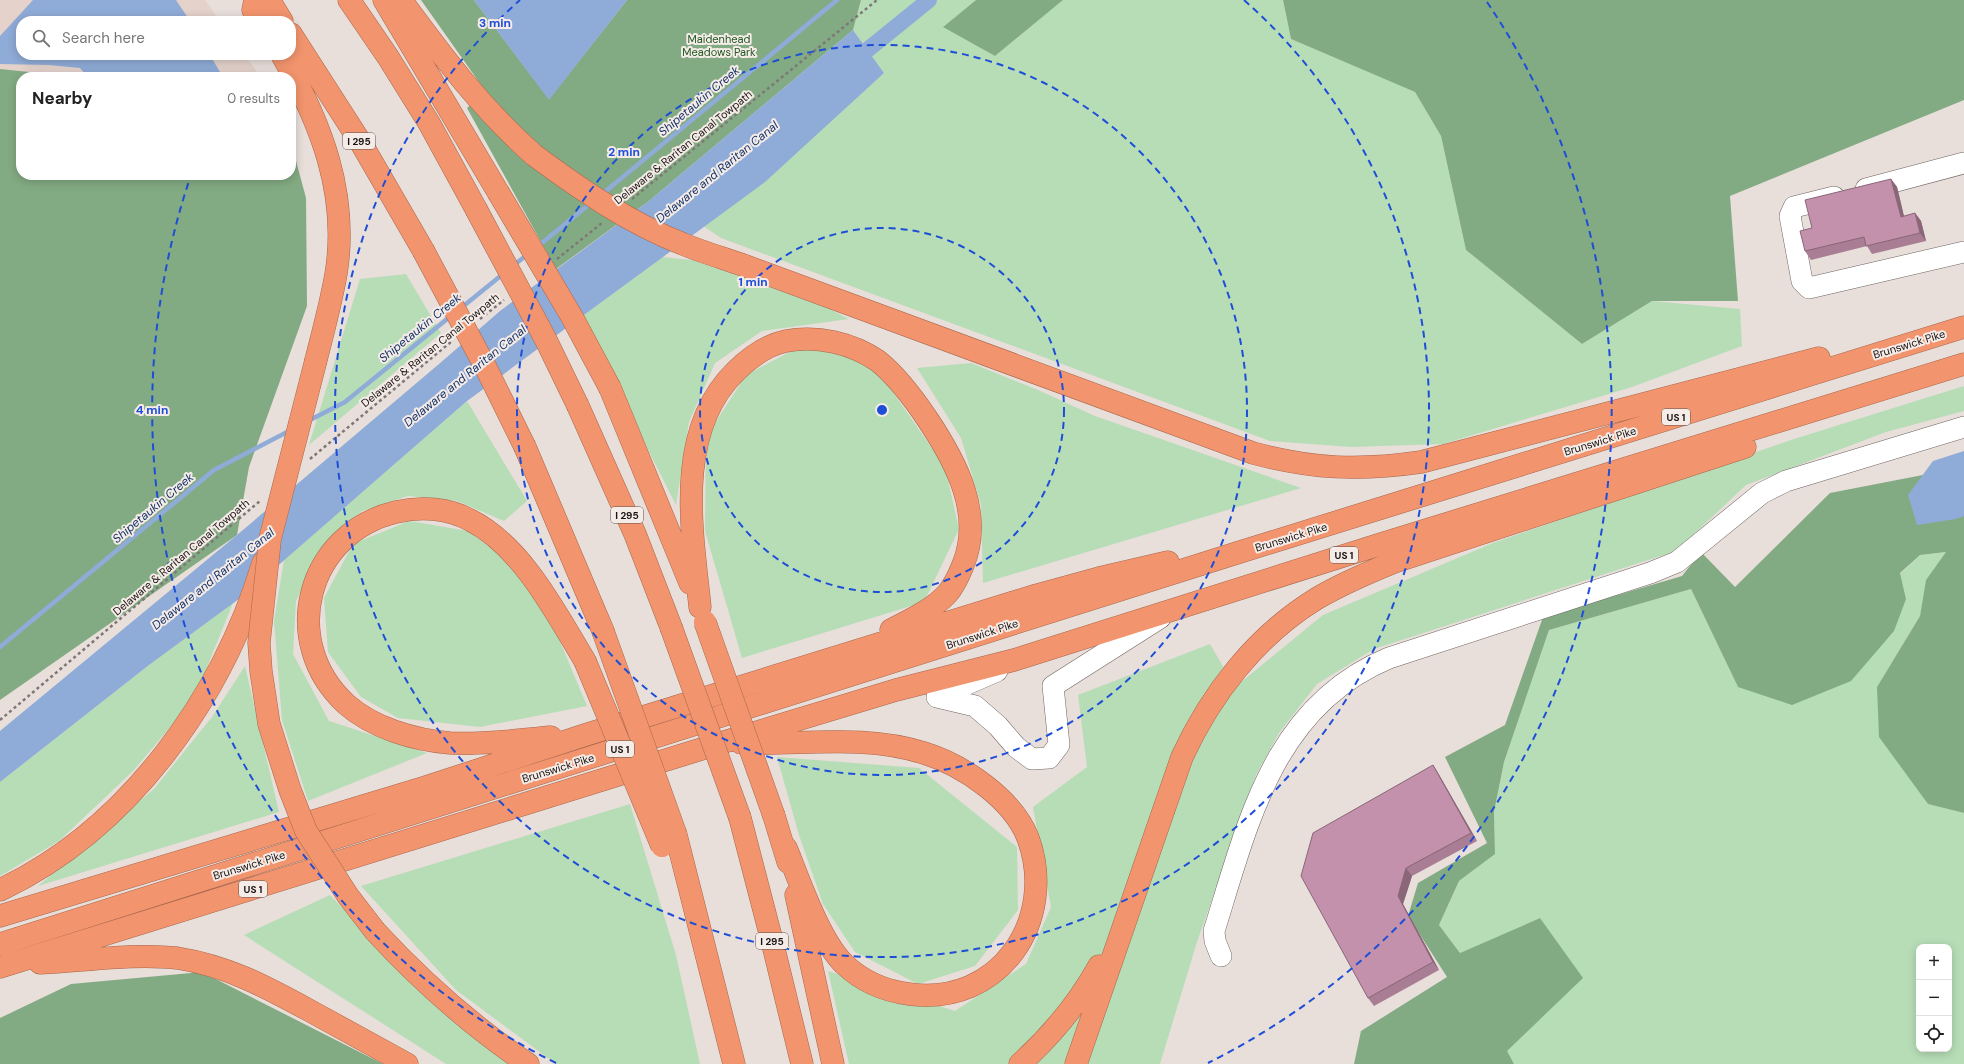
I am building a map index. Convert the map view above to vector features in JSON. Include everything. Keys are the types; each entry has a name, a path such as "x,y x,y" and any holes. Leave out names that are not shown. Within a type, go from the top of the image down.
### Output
{"highway":[{"path":"255,0 253,10 257,16"},
{"path":"269,0 279,16"},
{"name":"I 295","path":"349,0 388,57 429,123 476,209 546,340 578,406 635,534 740,818 802,1064"},
{"path":"384,0 572,317 610,388 703,615 774,816 786,848 831,948 844,964 860,977 877,986 895,992 920,996 940,995 962,990 982,980 998,969 1012,954 1024,936 1031,919 1036,900 1037,879 1027,837 1014,815 998,796 962,771 925,753 893,745 824,741 769,744 724,742"},
{"path":"401,0 446,60 483,106 507,132 534,155 591,194 640,223 682,244 743,265 1252,454 1287,462 1322,467 1357,469 1387,467 1421,462 1731,380 1964,322"},
{"name":"I 295","path":"296,42 361,143 423,250 486,368 525,447 603,631 712,973 733,1060"},
{"path":"285,60 292,72"},
{"path":"0,890 28,877 66,851 100,823 133,791 158,762 193,714 214,678 237,632 256,584 270,539 316,360 336,274 339,246 337,190 320,134 296,79"},
{"name":"Brunswick Pike","path":"0,944 1240,552 1964,327"},
{"path":"703,615 695,556 692,481 697,446 704,419 714,397 727,379 743,363 760,352 780,343 796,340 817,339 837,343 857,349 877,361 893,374 916,403 939,438 966,495 970,516 970,537 966,557 958,576 946,594 918,616 840,656"},
{"name":"US 1","path":"3,966 724,742 896,690 1014,660 1381,544 1964,364"},
{"path":"1076,1064 1182,757 1195,728 1234,671 1260,643 1289,617 1317,599 1356,578 1394,562 1719,456 1964,370"},
{"path":"588,734 501,741 450,742 399,732 365,718 347,704 332,689 317,662 311,647 308,627 308,608 313,587 321,568 334,550 347,536 365,524 388,514 408,509 430,508 450,512 470,519 487,530 511,551 554,609 585,661 669,840"},
{"path":"270,539 259,643 269,724 290,790 306,831 348,896 375,931 416,972 462,1014 528,1064"},
{"path":"0,916 426,787 588,734 1099,578 1176,560 1240,552"},
{"path":"786,848 833,1064"},
{"path":"1020,1064 1042,1044 1070,1011 1092,978 1125,919"},
{"path":"3,966 140,957 175,958 205,963 234,972 260,983 406,1064"}],"lane":[{"path":"1964,163 1794,207 1790,216 1802,281 1809,288 1964,252"},
{"path":"1221,956 1215,941 1214,931 1253,808 1265,782 1287,742 1308,716 1329,694 1348,679 1370,666 1389,658 1650,573 1677,562 1762,493 1786,481 1964,427"},
{"path":"1049,649 937,697 975,706 998,726 1016,747 1032,759 1048,758 1059,745 1053,686 1173,609"}],"path":[{"name":"Delaware & Raritan Canal Towpath","path":"630,200 877,0"},
{"path":"556,259 605,220"},
{"name":"Delaware & Raritan Canal Towpath","path":"476,322 507,298"},
{"name":"Delaware & Raritan Canal Towpath","path":"306,462 458,337"},
{"name":"Delaware & Raritan Canal Towpath","path":"0,720 263,498"}],"shaded area":[{"path":"0,0 205,0 216,16 16,16 16,60 249,60 257,72 30,72 0,69"}],"green space":[{"name":"Maidenhead Meadows Park","path":"421,0 474,0 549,99 627,0 861,0 853,30 649,201 556,269 467,108 486,92"},
{"path":"861,0 976,0 944,26 995,56 1063,0 1283,0 1291,39 1415,92 1441,136 1466,250 1582,344 1652,301 1740,309 1742,346 1632,387 1443,444 1351,447 1270,441 721,238 703,226 884,73 853,30"},
{"path":"976,0 1063,0 995,56 943,27"},
{"path":"1283,0 1964,0 1964,100 1730,196 1738,301 1652,301 1582,344 1466,250 1441,136 1415,92 1291,39"},
{"path":"0,69 30,72 16,72 16,180 296,180 296,161 306,198 307,306 249,467 237,535 0,700"},
{"path":"662,257 692,260 818,303 849,319 762,331 715,363 689,422 676,505 581,317"},
{"path":"406,274 441,333 309,445 360,279"},
{"path":"801,346 855,354 888,385 945,467 959,529 924,602 742,658 705,531 706,437 746,375"},
{"path":"971,363 1038,390 1095,416 1301,488 983,583 981,505 961,438 917,368"},
{"path":"1964,386 1964,411 1886,432 1746,485 1676,551 1374,649 1317,684 1279,733 1256,775 1197,942 1160,1064 849,1064 828,971 955,1011 1026,964 1051,907 1033,807 1087,767 1078,695 1210,644 1235,687 1323,615 1493,543 1794,439"},
{"path":"467,401 527,501 504,521 457,501 408,496 362,511 322,549 296,601 293,654 329,721 427,753 308,801 282,720 274,621 284,560"},
{"path":"1964,467 1964,813 1928,804 1879,737 1877,687 1920,616 1926,580 1946,552 1920,555 1900,573 1906,599 1894,631 1851,681 1792,705 1738,687 1691,589 1549,630 1504,762 1494,812 1495,854 1459,881 1439,925 1460,953 1540,918 1583,978 1507,1051 1514,1064 1354,1064 1361,1031 1447,977 1408,916 1418,883 1487,843 1445,757 1505,725 1543,617 1682,576 1701,552 1735,587 1830,493"},
{"path":"409,521 468,531 518,568 556,632 587,706 480,727 398,718 361,697 328,652 324,598 353,544"},
{"path":"1947,552 1926,581 1920,616 1877,687 1928,804 1964,813 1964,1064 1514,1064 1506,1051 1582,978 1540,918 1460,953 1439,925 1459,881 1495,854 1494,812 1504,762 1549,630 1691,589 1738,687 1906,599 1900,574 1920,555"},
{"path":"233,603 194,699 133,771 59,841 0,876 0,782 149,665"},
{"path":"245,666 279,812 38,886 154,789 212,717"},
{"path":"777,757 919,768 1017,847 1018,910 975,966 918,984 855,952 823,904 799,835"},
{"path":"630,804 676,955 700,1064 556,1064 456,990 361,886"},
{"path":"330,895 431,999 519,1064 446,1064 244,935"},
{"path":"202,972 383,1064 0,1064 0,1018 71,984"}],"water":[{"path":"33,0 176,0 187,16 18,16"},
{"path":"474,0 627,0 549,100"},
{"path":"16,19 16,60 213,60 220,72 84,72 80,68 49,65 0,64 0,36"},
{"path":"853,30 884,73 765,182 467,401 243,596 149,665 0,782 0,731 237,535 500,311 649,201"},
{"path":"1964,451 1964,516 1956,519 1917,525 1908,495 1933,461"}],"building":[{"path":"1891,179 1901,217 1915,213 1920,233 1866,246 1864,237 1805,251 1800,231 1812,228 1805,200"},
{"path":"1433,765 1471,833 1406,868 1398,896 1433,962 1368,998 1301,876 1313,833"}],"waterway":[{"name":"Shipetaukin Creek","path":"601,195 837,0"},
{"name":"Delaware and Raritan Canal","path":"850,64 929,0"},
{"name":"Shipetaukin Creek","path":"537,247 592,202"},
{"name":"Shipetaukin Creek","path":"514,265 528,254"},
{"name":"Shipetaukin Creek","path":"461,308 503,274"},
{"name":"Shipetaukin Creek","path":"308,421 345,402 452,315"},
{"name":"Shipetaukin Creek","path":"0,647 214,470 291,430"}]}
